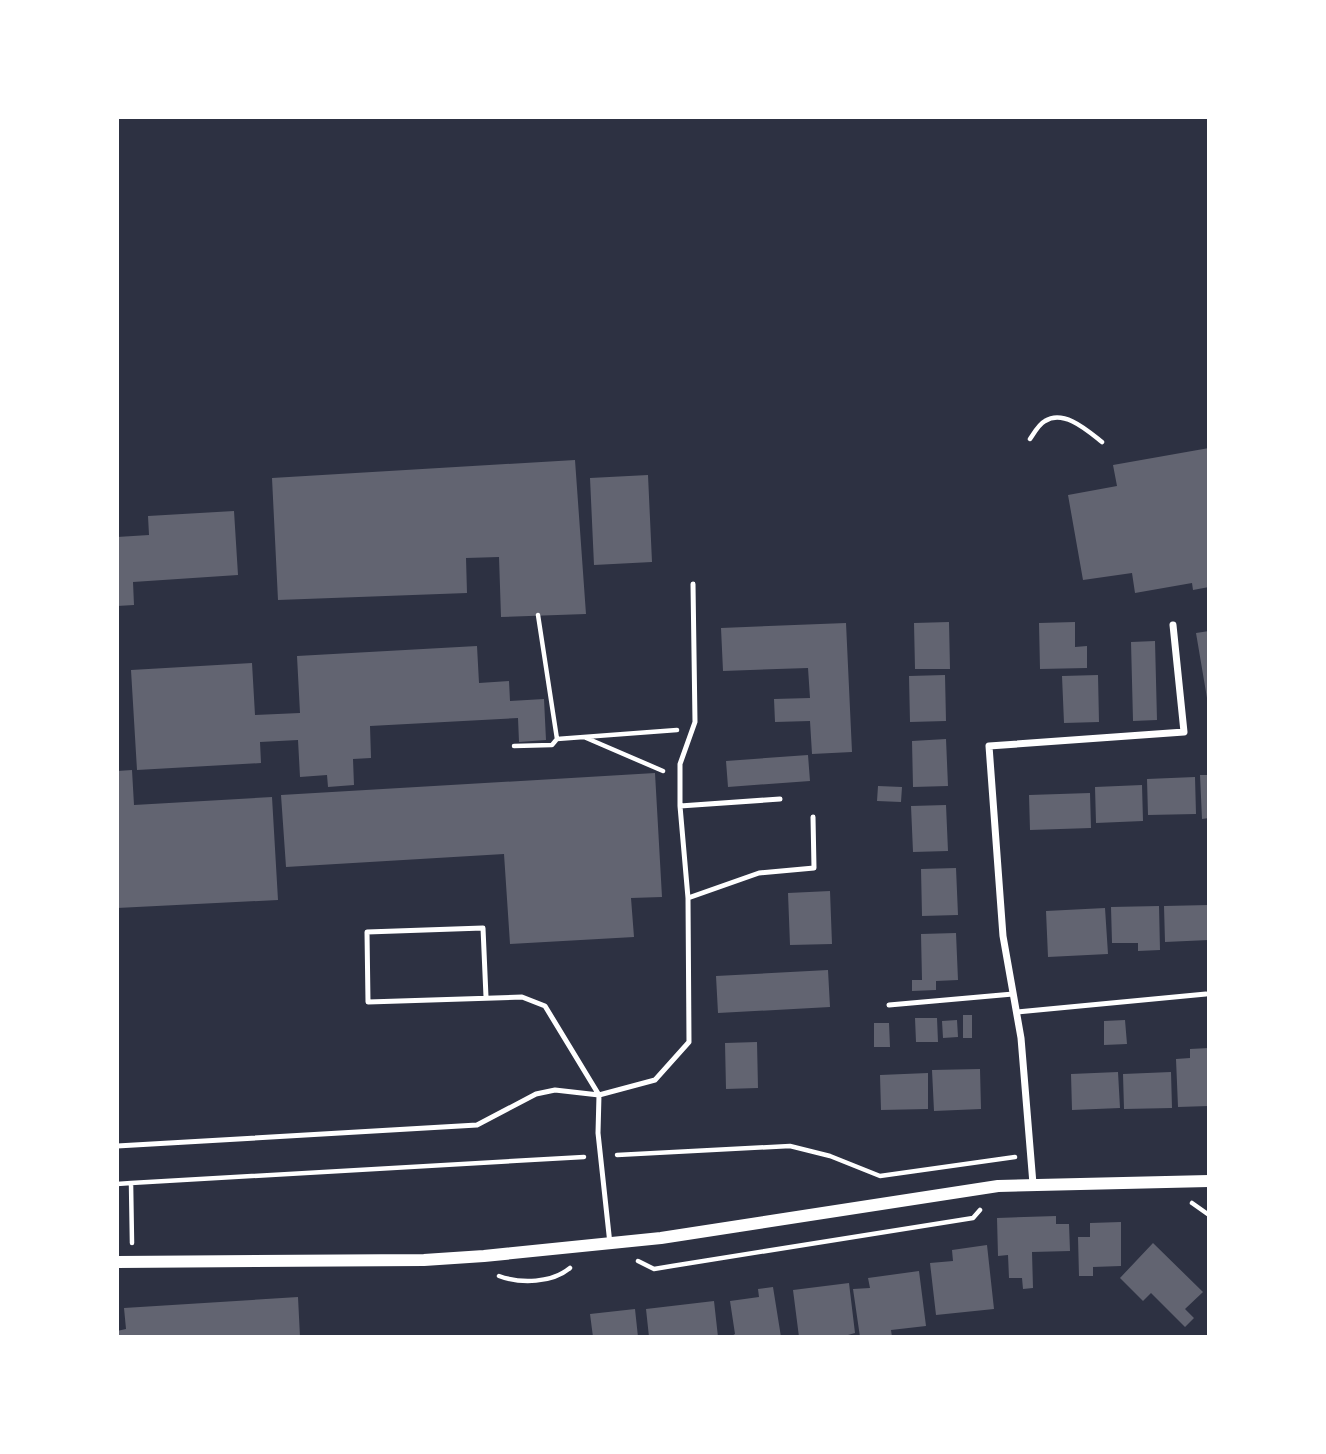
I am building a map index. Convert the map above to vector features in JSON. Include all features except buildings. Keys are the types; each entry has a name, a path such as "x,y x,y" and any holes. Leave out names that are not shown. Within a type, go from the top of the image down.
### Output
{"street":[{"path":"1033,1184 1025,1074 1003,936 989,746 1184,732 1173,625"},
{"path":"117,1262 424,1260 610,1244 971,1190 1033,1184 1209,1181"}],"lane":[{"path":"117,1146 477,1125 536,1094 555,1090 600,1095 655,1080 689,1042 688,898 680,806 680,764 692,729 693,584"},
{"path":"680,806 780,799"},
{"path":"688,898 759,873 814,868 813,817"},
{"path":"486,996 483,928 368,932 368,1002 486,996 522,998 545,1006 600,1095 598,1133 610,1244"},
{"path":"889,1004 1013,994"},
{"path":"1017,1012 1206,994"}],"path":[{"path":"1030,439 1043,421 1054,418 1080,424 1102,442"},
{"path":"538,615 557,739"},
{"path":"514,746 552,745 557,739 692,729"},
{"path":"583,737 657,769 680,774"},
{"path":"117,1184 131,1183 132,1261"}]}
